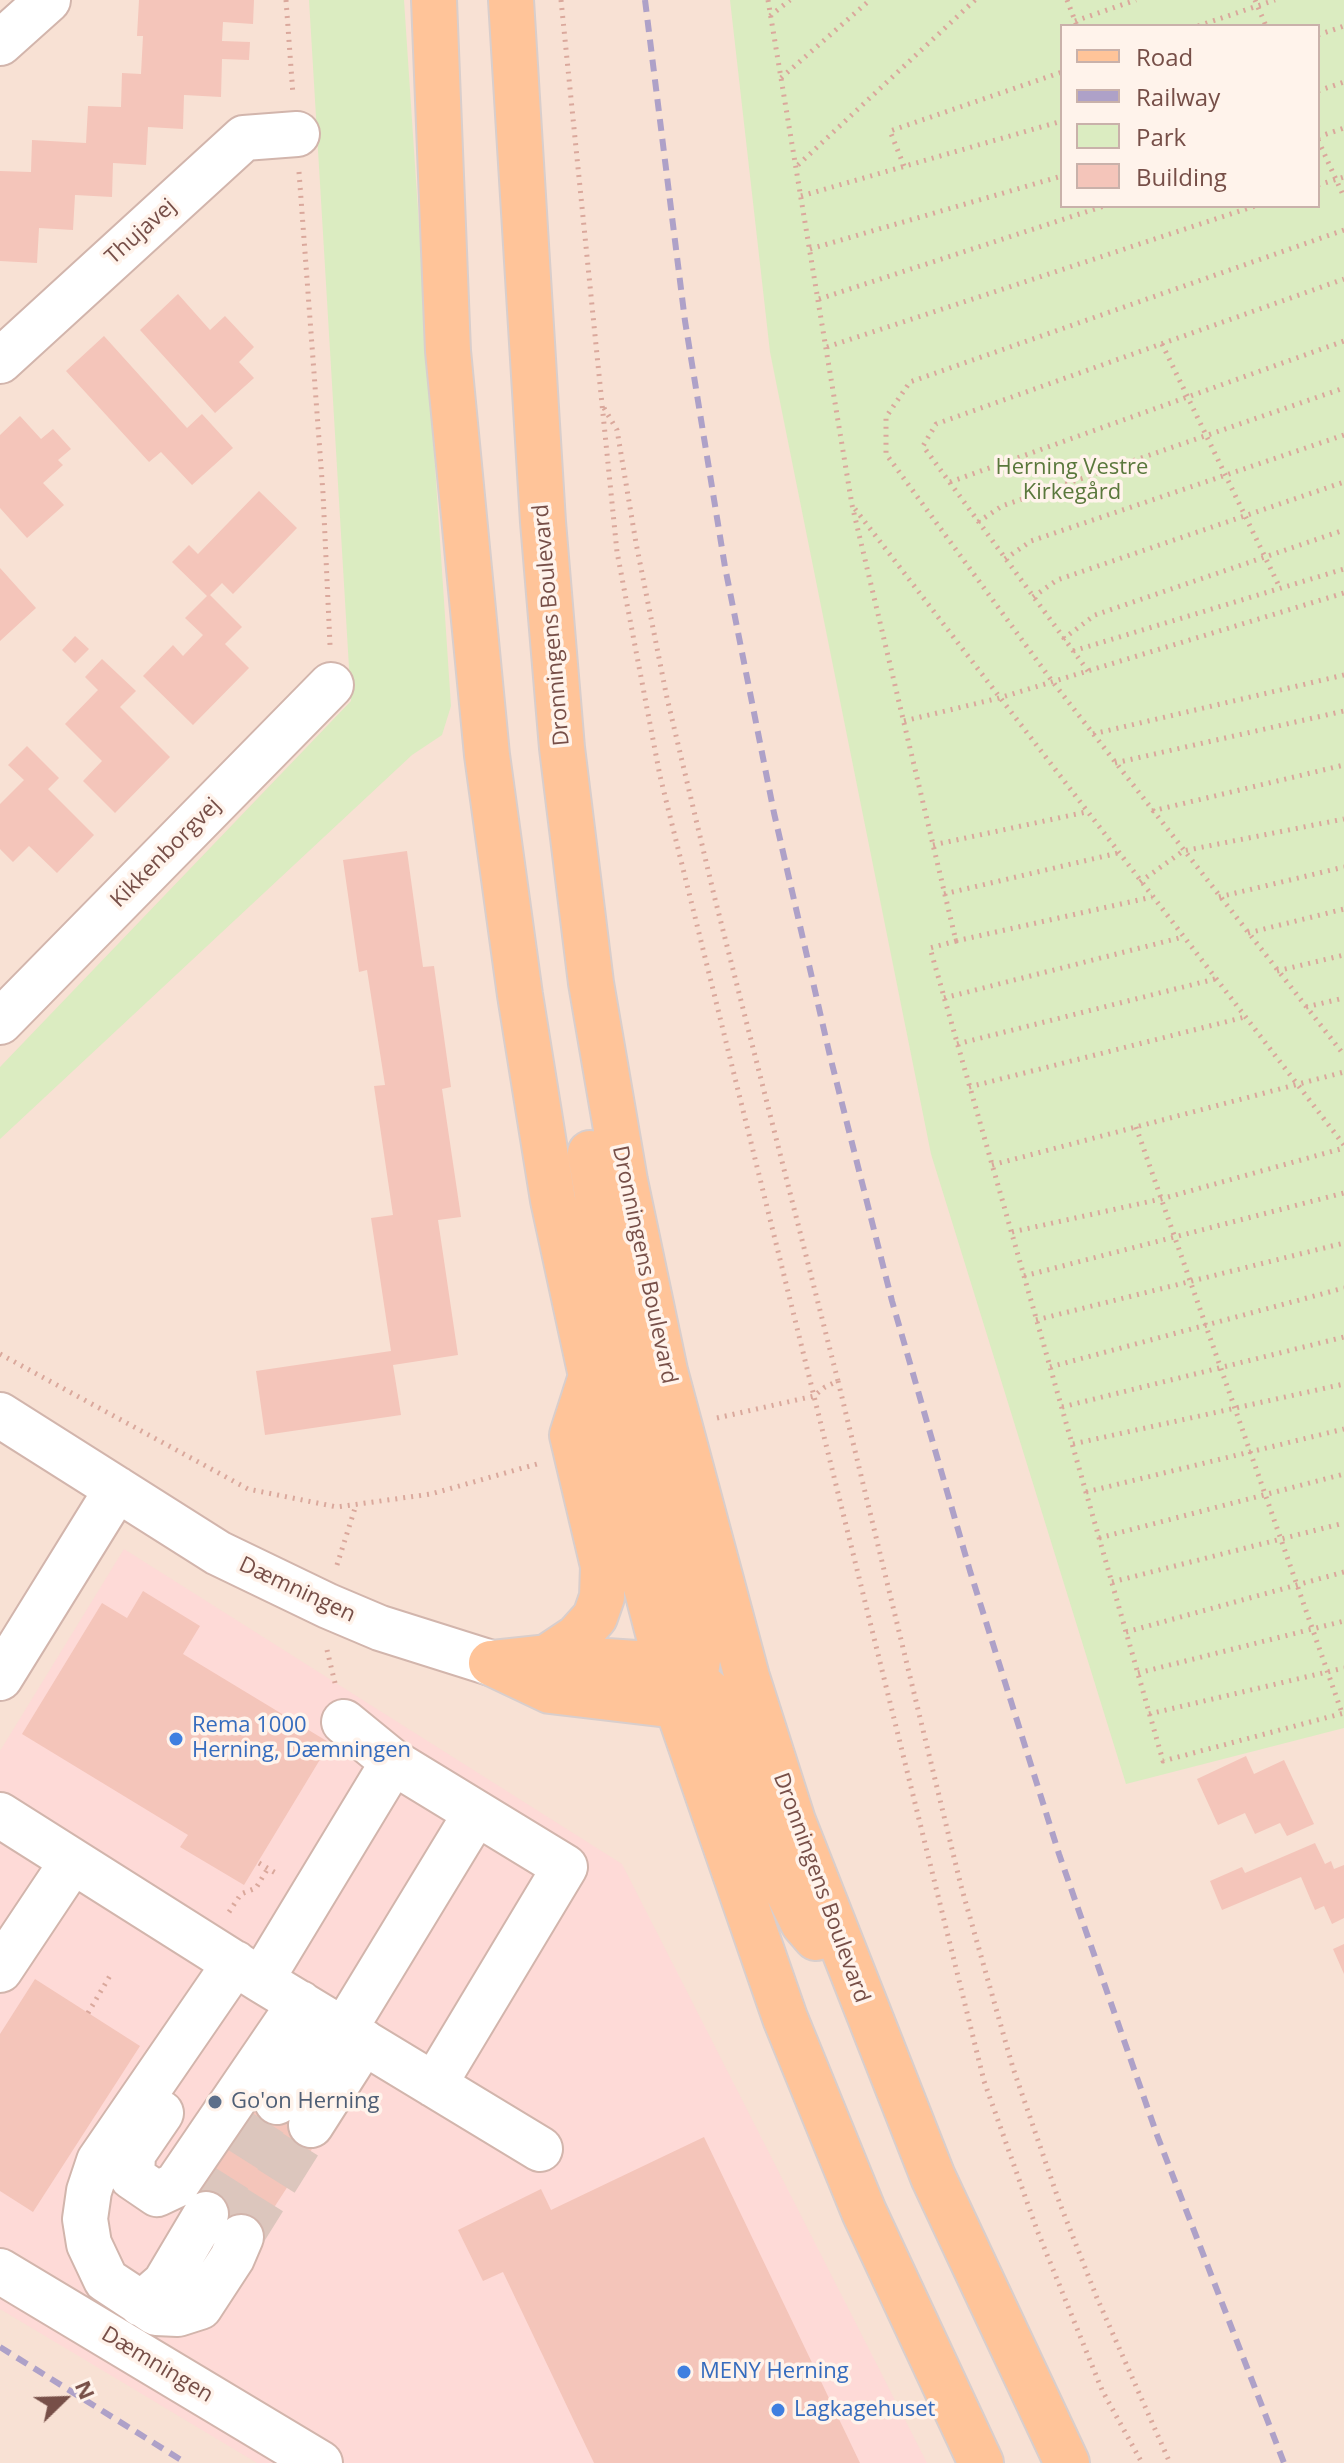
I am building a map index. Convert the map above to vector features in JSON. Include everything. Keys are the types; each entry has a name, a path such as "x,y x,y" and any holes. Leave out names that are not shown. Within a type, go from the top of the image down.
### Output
{"main road":[{"path":"434,0 448,351 487,755 520,995 553,1200 591,1376 680,1683 785,2018 864,2212 981,2463"},
{"name":"Dronningens Boulevard","path":"511,0 547,567 562,748 591,983 625,1181 665,1371 747,1677 793,1821 933,2177 1067,2463"},
{"path":"591,983 588,1137 610,1273 701,1640 680,1683"},
{"path":"547,1657 577,1637 595,1617 602,1597 603,1566 572,1435 591,1376"},
{"path":"491,1663 547,1657 680,1683 711,1694 729,1726 770,1856 803,1923 857,1987"},
{"path":"491,1663 550,1691 680,1683"}],"street":[{"path":"0,43 48,0"},
{"name":"Thujavej","path":"0,361 244,138 297,134"},
{"name":"Kikkenborgvej","path":"0,1022 331,685"},
{"name":"Dæmningen","path":"0,1415 218,1553 331,1589 393,1633 491,1663"},
{"path":"0,1678 117,1489"},
{"path":"344,1722 393,1762 565,1867 434,2085"},
{"path":"223,2225 232,2258 200,2307 178,2314 156,2313 106,2280 89,2244 85,2219 89,2191 99,2161 393,1762"},
{"path":"294,2113 334,2024 476,1813"},
{"path":"0,1815 540,2149"},
{"path":"0,1970 72,1862"},
{"path":"240,1966 133,2154 132,2177 157,2194 176,2185 334,2024"},
{"name":"Dæmningen","path":"0,2271 317,2461"}],"path":[{"path":"286,0 323,493 331,685"},
{"path":"561,0 617,552 660,776 984,2081 1037,2230 1102,2390 1142,2463"},
{"path":"768,0 852,505 956,941"},
{"path":"770,16 790,0"},
{"path":"781,78 870,0"},
{"path":"1067,0 1076,23 1136,0"},
{"path":"1203,24 1256,3 1275,0"},
{"path":"797,166 970,2"},
{"path":"1256,3 1265,24"},
{"path":"1320,34 1344,26"},
{"path":"904,166 890,131 1060,73"},
{"path":"1320,90 1344,82"},
{"path":"801,196 1060,122"},
{"path":"1320,138 1344,128"},
{"path":"1320,143 1344,197"},
{"path":"810,249 1060,177"},
{"path":"1320,184 1344,177"},
{"path":"819,299 1098,208"},
{"path":"827,347 1249,208"},
{"path":"1344,230 910,382 886,417 886,454 1052,681 1344,1055"},
{"path":"1088,671 923,446 936,424 1344,279"},
{"path":"950,482 1344,341"},
{"path":"1162,344 1280,588"},
{"path":"978,522 1002,506 1344,388"},
{"path":"601,403 617,430 667,698 961,1886 1013,2068 1060,2204 1097,2298 1170,2463"},
{"path":"1005,559 1031,541 1344,435"},
{"path":"1033,597 1057,580 1344,482"},
{"path":"852,505 1344,1146 1161,1199 1012,1232"},
{"path":"1063,639 1095,615 1344,530"},
{"path":"1073,651 1344,569"},
{"path":"904,721 999,698 1344,593"},
{"path":"1093,734 1344,675"},
{"path":"1115,763 1344,711"},
{"path":"1152,811 1344,765"},
{"path":"933,845 1086,812"},
{"path":"1140,882 1183,851 1344,819"},
{"path":"944,894 1118,853"},
{"path":"1219,897 1344,867"},
{"path":"1136,1127 1343,1713 1163,1761 930,948 1152,897"},
{"path":"1248,933 1344,909"},
{"path":"944,998 1183,937"},
{"path":"1277,971 1344,955"},
{"path":"957,1044 1215,979"},
{"path":"1306,1007 1344,998"},
{"path":"969,1087 1245,1017"},
{"path":"992,1165 1344,1072"},
{"path":"1024,1276 1344,1193"},
{"path":"1036,1320 1344,1243"},
{"path":"1050,1367 1344,1288"},
{"path":"1062,1407 1344,1337"},
{"path":"0,1354 248,1489 337,1507 431,1494 549,1460"},
{"path":"716,1418 814,1396 838,1381"},
{"path":"1073,1444 1344,1384"},
{"path":"1086,1492 1344,1429"},
{"path":"1099,1538 1344,1474"},
{"path":"344,1722 327,1648 331,1589 356,1505"},
{"path":"1112,1582 1344,1523"},
{"path":"1126,1632 1344,1572"},
{"path":"1138,1673 1344,1621"},
{"path":"1149,1714 1344,1668"},
{"path":"240,1966 241,1894 256,1888 268,1868"},
{"path":"88,2013 111,1974"}],"shaded area":[{"path":"0,0 1344,0 1344,2463 0,2463"},
{"path":"124,1549 622,1864 927,2463 257,2463 0,2309 0,1751"}],"green space":[{"path":"309,0 404,0 451,706 442,735 412,755 0,1139 0,1067 351,701"},
{"name":"Herning Vestre Kirkegård","path":"730,0 1344,0 1344,1728 1126,1784 931,1154 770,352"}],"building":[{"path":"139,0 254,0 253,24 223,22 222,41 250,42 249,60 222,59 221,97 184,95 183,129 148,127 146,165 113,163 112,197 75,195 73,230 39,228 37,263 0,261 0,171 31,172 32,140 86,143 88,106 121,107 122,73 141,74 143,36 137,36"},
{"path":"178,294 210,330 225,316 254,347 239,362 254,378 215,413 140,330"},
{"path":"104,336 187,428 202,414 233,448 192,485 161,452 149,462 66,371"},
{"path":"20,416 41,439 53,429 71,449 58,460 63,465 43,483 64,505 27,538 0,508 0,435"},
{"path":"259,491 297,528 233,594 222,583 210,595 242,627 225,644 249,668 193,725 143,676 173,645 183,656 203,635 185,618 207,596 172,562 189,545 198,554"},
{"path":"0,568 36,608 0,641"},
{"path":"75,636 89,649 75,663 62,650"},
{"path":"102,659 136,691 120,707 170,757 115,813 83,781 102,761 65,724 98,690 85,677"},
{"path":"27,746 59,778 48,789 94,835 57,873 29,846 13,862 0,849 0,804 24,780 8,765"},
{"path":"407,851 423,967 434,966 451,1087 442,1089 461,1217 438,1220 458,1355 393,1365 401,1415 265,1435 256,1371 391,1351 371,1218 393,1215 374,1086 385,1085 367,970 359,972 343,860"},
{"name":"Rema 1000 Herning, Dæmningen","path":"143,1591 200,1626 183,1654 330,1743 244,1885 180,1847 188,1835 22,1734 102,1603 127,1618"},
{"path":"1246,1756 1254,1774 1284,1760 1314,1824 1287,1836 1280,1823 1255,1834 1245,1813 1218,1825 1197,1779"},
{"path":"1315,1843 1325,1864 1331,1861 1334,1869 1344,1865 1344,1918 1332,1924 1324,1906 1315,1910 1301,1877 1222,1910 1210,1881 1242,1867 1245,1873"},
{"path":"1344,1944 1344,1974 1333,1949"},
{"path":"35,1979 140,2046 33,2212 0,2191 0,2034"},
{"path":"263,2093 323,2132 251,2243 190,2204"},
{"name":"MENY Herning","path":"704,2137 860,2463 594,2463 503,2272 483,2281 458,2230 541,2189 551,2210"}],"tunnel":[{"path":"206,2214 277,2102"},
{"path":"241,2237 311,2125"}],"railway":[{"path":"645,0 685,321 725,567 774,813 830,1056 892,1301 970,1571 1059,1854 1157,2135 1284,2463"},
{"path":"0,2347 186,2463"}],"place":[{"name":"Rema 1000 Herning, Dæmningen","path":"176,1739"},
{"name":"Go'on Herning","path":"215,2102"},
{"name":"MENY Herning","path":"684,2372"},
{"name":"Lagkagehuset","path":"778,2410"}]}
